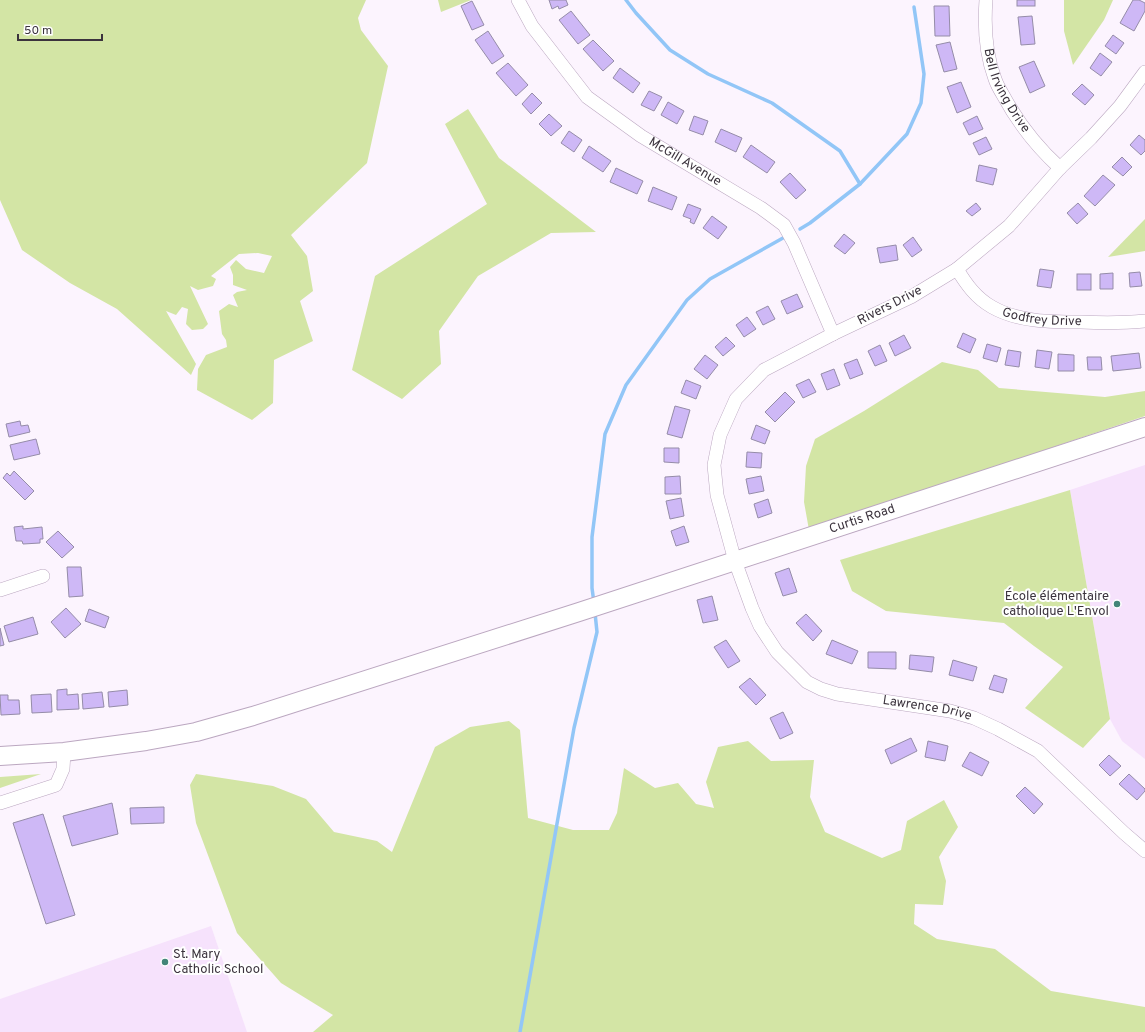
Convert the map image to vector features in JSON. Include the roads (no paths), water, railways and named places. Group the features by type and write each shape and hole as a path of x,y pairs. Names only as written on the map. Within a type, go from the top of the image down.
{"main road":[{"name":"Curtis Road","path":"0,756 64,752 146,741 196,732 332,692 1145,427"}],"street":[{"name":"McGill Avenue","path":"518,0 532,26 587,98 640,136 761,208 784,225 794,243 833,334"},
{"name":"Bell Irving Drive","path":"986,0 986,33 988,54 995,80 1024,129 1049,158 1060,168"},
{"name":"Rivers Drive","path":"735,561 717,494 714,465 720,435 736,399 764,370 833,334 912,297 957,269 1009,226 1060,168 1092,138 1120,106 1145,72"},
{"name":"Godfrey Drive","path":"957,269 970,289 991,307 1012,316 1047,321 1124,323 1145,321"},
{"name":"Lawrence Drive","path":"735,561 760,626 777,652 807,682 821,689 837,694 950,711 974,718 998,729 1038,751 1145,851"},
{"path":"0,590 43,576"},
{"path":"0,803 56,785 63,769 64,752"}],"waterway":[{"path":"626,0 670,50 708,74 772,103 840,151 860,184"},
{"path":"800,229 860,184 907,134 921,103 924,74 914,7"},
{"path":"594,603 592,588 592,537 605,434 626,385 687,300 710,279 783,238"},
{"path":"520,1032 574,728 597,632 595,613"}],"place":[{"name":"École élémentaire catholique L'Envol","path":"1117,604"},
{"name":"St. Mary Catholic School","path":"165,962"}]}
